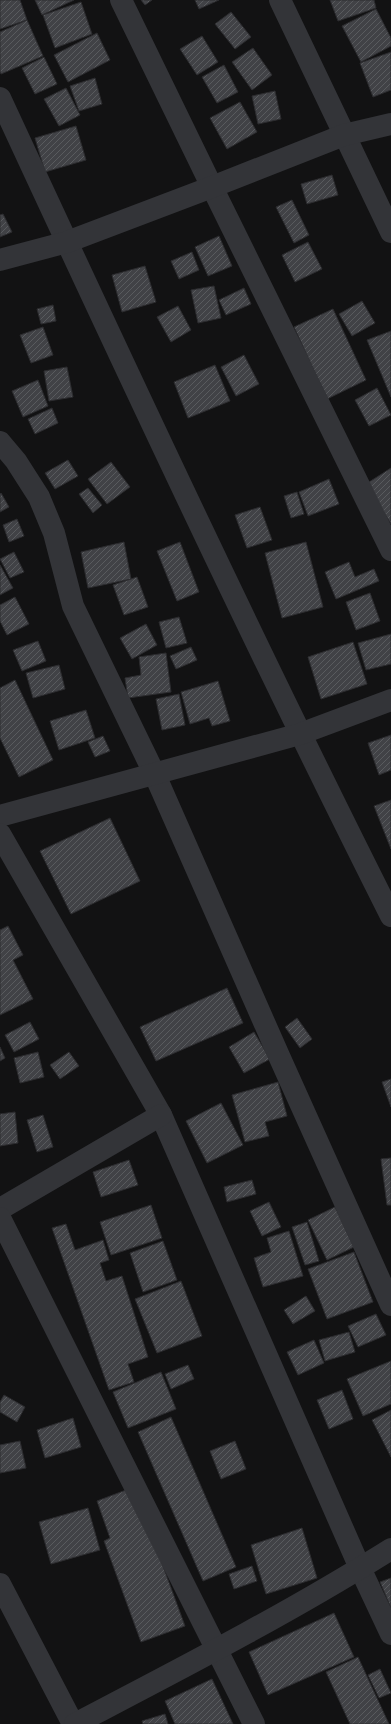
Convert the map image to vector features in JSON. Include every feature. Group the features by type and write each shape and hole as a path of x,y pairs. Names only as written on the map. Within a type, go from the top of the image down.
{"street":[{"path":"121,0 391,550"},
{"path":"280,0 391,232"},
{"path":"0,98 300,734 391,916"},
{"path":"0,260 67,242 344,135 391,124"},
{"path":"0,442 16,461 39,498 54,533 73,606 156,775 276,1049 391,1305"},
{"path":"0,816 156,775 300,734 391,700"},
{"path":"0,834 161,1115 360,1568 391,1634"},
{"path":"0,1209 161,1115"},
{"path":"0,1218 254,1724"},
{"path":"0,1584 74,1724 216,1650 391,1549"}],"building":[{"path":"0,0 20,0 27,20 0,29"},
{"path":"35,0 74,0 42,15"},
{"path":"141,0 152,0 145,5"},
{"path":"195,0 219,0 199,9"},
{"path":"330,0 374,0 376,8 338,21"},
{"path":"81,2 92,34 55,48 43,15"},
{"path":"376,9 391,38 391,46 361,62 342,26"},
{"path":"231,12 251,37 235,49 215,24"},
{"path":"27,20 43,56 1,74 0,32"},
{"path":"97,33 110,60 68,82 54,55"},
{"path":"202,36 218,62 197,75 180,49"},
{"path":"253,48 272,75 252,90 232,62"},
{"path":"391,52 391,90 373,97 360,63"},
{"path":"44,57 57,84 35,94 22,68"},
{"path":"224,65 238,92 217,103 202,77"},
{"path":"95,78 102,104 79,111 70,86"},
{"path":"66,88 80,115 59,126 44,99"},
{"path":"275,91 281,119 258,124 252,96"},
{"path":"240,102 257,132 227,149 210,118"},
{"path":"76,126 86,160 45,172 35,138"},
{"path":"332,175 338,195 307,204 301,184"},
{"path":"292,200 309,235 294,243 276,207"},
{"path":"3,214 12,232 0,237 0,215"},
{"path":"219,236 232,266 208,276 195,247"},
{"path":"308,242 322,269 295,282 282,255"},
{"path":"192,252 199,270 179,279 171,261"},
{"path":"145,266 156,302 122,312 112,275"},
{"path":"214,286 221,318 198,323 191,290"},
{"path":"244,288 251,304 226,315 219,300"},
{"path":"362,301 375,323 352,336 339,314"},
{"path":"53,305 56,321 41,324 37,309"},
{"path":"178,306 191,330 171,342 157,317"},
{"path":"333,309 366,380 327,399 294,327"},
{"path":"43,327 53,355 31,363 20,335"},
{"path":"391,331 391,397 367,340"},
{"path":"244,355 259,384 236,396 221,367"},
{"path":"215,365 230,401 188,418 174,382"},
{"path":"67,367 73,397 49,401 44,371"},
{"path":"38,380 48,406 23,417 12,391"},
{"path":"377,388 391,415 369,426 355,400"},
{"path":"52,408 58,423 35,434 28,419"},
{"path":"68,460 78,476 55,489 45,473"},
{"path":"111,462 130,487 107,504 88,479"},
{"path":"391,468 391,524 366,484"},
{"path":"329,479 339,504 308,516 299,492"},
{"path":"88,488 102,505 93,513 79,494"},
{"path":"297,492 304,514 291,518 284,496"},
{"path":"1,493 9,507 0,512 0,494"},
{"path":"260,507 272,540 247,548 235,515"},
{"path":"17,519 24,536 9,542 3,525"},
{"path":"124,542 131,579 88,588 81,552"},
{"path":"180,542 199,592 177,601 157,551"},
{"path":"306,542 323,607 282,618 265,553"},
{"path":"14,552 24,572 10,578 0,559"},
{"path":"349,562 355,577 374,569 379,581 336,599 325,572"},
{"path":"0,565 13,588 0,595"},
{"path":"137,577 148,607 124,615 113,585"},
{"path":"370,593 380,621 356,630 346,602"},
{"path":"15,597 29,624 7,635 0,621 0,605"},
{"path":"179,617 187,643 166,648 159,622"},
{"path":"146,624 157,645 132,659 120,638"},
{"path":"391,634 391,664 366,670 358,643"},
{"path":"38,641 46,661 22,671 13,650"},
{"path":"353,642 367,684 321,699 308,657"},
{"path":"191,647 197,660 176,669 170,656"},
{"path":"166,653 171,692 128,698 125,678 141,675 139,657"},
{"path":"59,665 65,689 33,698 26,673"},
{"path":"15,680 53,760 19,777 0,738 0,688"},
{"path":"218,681 230,721 212,726 209,718 190,724 181,692"},
{"path":"179,694 185,725 162,730 156,699"},
{"path":"86,710 95,738 59,750 50,721"},
{"path":"391,735 391,770 379,775 368,743"},
{"path":"103,736 110,751 95,757 88,742"},
{"path":"391,800 391,849 374,806"},
{"path":"110,818 140,881 71,914 40,851"},
{"path":"8,926 23,955 13,960 33,999 0,1015 0,930"},
{"path":"227,988 243,1023 156,1061 140,1027"},
{"path":"297,1018 312,1039 300,1048 285,1027"},
{"path":"30,1022 39,1039 14,1052 5,1035"},
{"path":"254,1032 270,1059 244,1073 229,1047"},
{"path":"0,1047 5,1058 0,1061"},
{"path":"38,1052 44,1077 20,1083 14,1058"},
{"path":"69,1052 79,1066 60,1079 50,1065"},
{"path":"391,1079 391,1107 382,1082"},
{"path":"278,1082 287,1116 265,1122 269,1136 245,1142 232,1095"},
{"path":"221,1103 243,1145 207,1163 186,1121"},
{"path":"15,1112 18,1143 0,1146 0,1114"},
{"path":"43,1115 53,1147 37,1152 27,1120"},
{"path":"391,1158 391,1205 387,1205 381,1159"},
{"path":"129,1160 138,1185 101,1197 93,1172"},
{"path":"252,1180 256,1194 227,1202 224,1187"},
{"path":"269,1202 281,1227 262,1236 250,1211"},
{"path":"151,1205 162,1238 111,1255 100,1222"},
{"path":"335,1207 354,1247 327,1260 308,1220"},
{"path":"307,1222 319,1261 305,1265 292,1227"},
{"path":"66,1224 75,1250 103,1240 109,1260 100,1263 106,1281 122,1276 148,1357 128,1364 134,1382 109,1390 52,1228"},
{"path":"289,1231 303,1276 263,1287 254,1258 271,1252 267,1238"},
{"path":"163,1241 177,1280 143,1292 130,1253"},
{"path":"354,1252 373,1302 327,1319 308,1269"},
{"path":"181,1281 202,1336 157,1353 135,1299"},
{"path":"306,1296 315,1311 293,1324 284,1310"},
{"path":"376,1314 386,1335 358,1347 348,1326"},
{"path":"349,1332 355,1352 325,1361 319,1340"},
{"path":"314,1340 324,1363 298,1375 287,1352"},
{"path":"391,1361 391,1404 363,1416 347,1379"},
{"path":"188,1365 194,1379 171,1389 165,1374"},
{"path":"161,1372 176,1409 128,1428 113,1392"},
{"path":"342,1390 353,1419 329,1429 317,1400"},
{"path":"4,1395 25,1407 17,1422 0,1412 0,1402"},
{"path":"391,1410 391,1457 372,1420"},
{"path":"171,1417 236,1567 203,1581 138,1432"},
{"path":"73,1418 81,1447 45,1458 37,1430"},
{"path":"20,1441 26,1468 0,1473 0,1445"},
{"path":"235,1441 246,1469 221,1479 210,1451"},
{"path":"134,1487 185,1626 141,1642 104,1541 110,1538 97,1501"},
{"path":"88,1508 100,1550 51,1564 39,1522"},
{"path":"302,1528 317,1578 266,1594 251,1545"},
{"path":"252,1566 257,1581 234,1589 229,1574"},
{"path":"391,1578 391,1608 380,1582"},
{"path":"334,1613 354,1657 268,1695 249,1652"},
{"path":"358,1657 389,1724 350,1724 326,1672"},
{"path":"380,1669 391,1693 379,1698 368,1675"},
{"path":"212,1679 233,1724 175,1724 165,1701"},
{"path":"165,1714 168,1724 143,1724 142,1721"}]}
